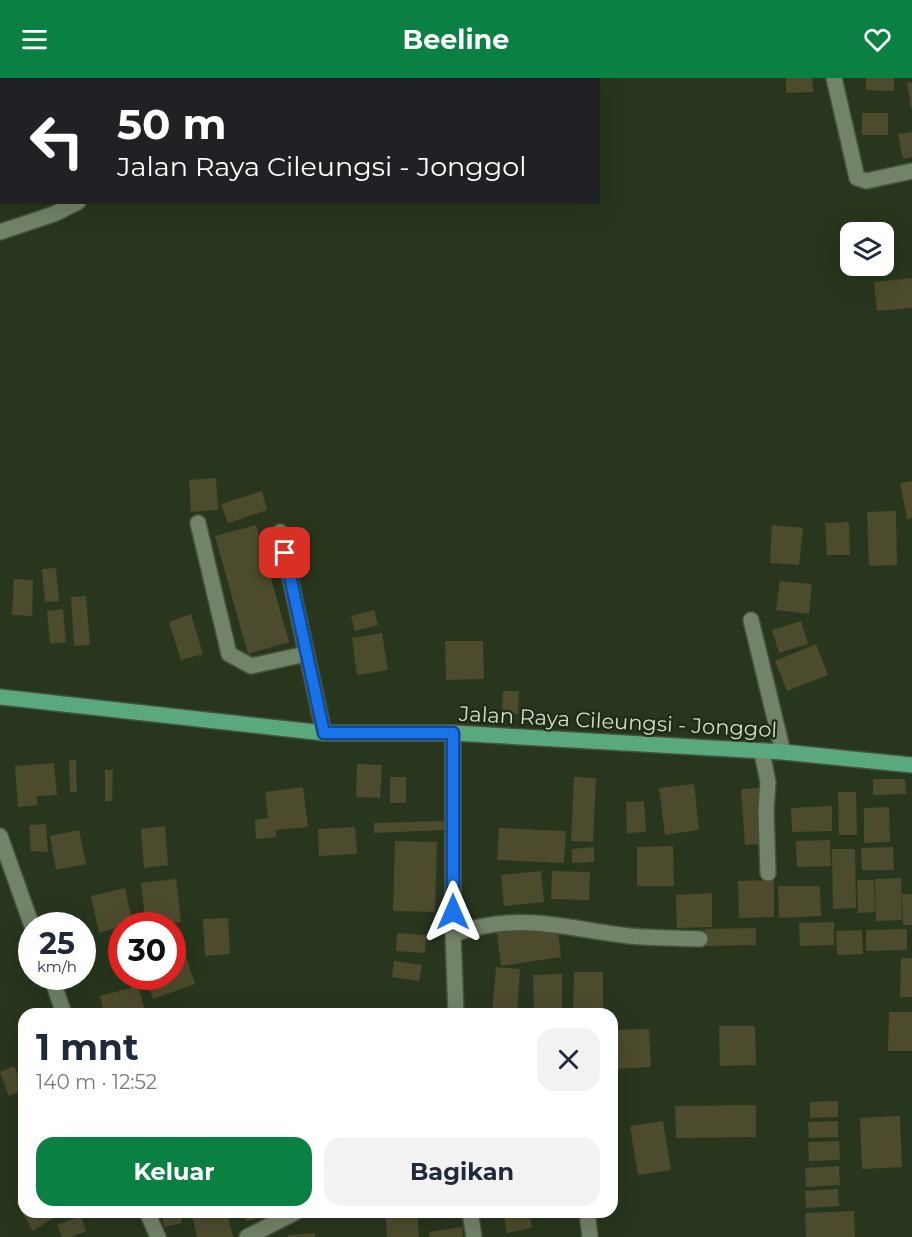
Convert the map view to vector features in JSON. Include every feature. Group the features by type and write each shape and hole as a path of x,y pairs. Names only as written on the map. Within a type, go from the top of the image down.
{"main road":[{"name":"Jalan Raya Cileungsi - Jonggol","path":"0,697 324,733 453,733 650,743 762,753 783,752 912,765"}],"street":[{"path":"834,78 856,178 866,181 912,171"},
{"path":"0,232 51,208 69,204"},
{"path":"198,523 229,654 251,666 306,654"},
{"path":"280,532 324,733"},
{"path":"751,620 783,752"},
{"path":"453,733 455,1008"},
{"path":"762,753 768,782 768,873"},
{"path":"0,836 27,912"},
{"path":"453,934 479,926 509,922 546,922 629,936 700,939"},
{"path":"56,990 62,1008"},
{"path":"150,1218 158,1237"},
{"path":"247,1237 284,1218"},
{"path":"471,1218 474,1237"},
{"path":"588,1218 590,1237"}],"building":[{"path":"786,78 812,78 813,92 786,93"},
{"path":"866,78 894,78 894,91 866,90"},
{"path":"912,82 912,108 911,108 907,83"},
{"path":"862,113 888,113 888,135 862,135"},
{"path":"912,132 912,157 903,159 898,134"},
{"path":"912,278 912,308 877,311 874,282"},
{"path":"216,478 218,510 191,512 189,480"},
{"path":"912,481 912,518 907,519 900,483"},
{"path":"262,491 267,510 228,523 221,504"},
{"path":"896,511 897,565 869,566 867,512"},
{"path":"849,522 850,555 827,555 825,523"},
{"path":"256,525 289,642 248,654 215,536"},
{"path":"772,525 803,528 799,565 770,563"},
{"path":"56,568 59,601 45,602 42,569"},
{"path":"14,579 33,580 32,616 12,615"},
{"path":"780,581 812,584 809,614 776,610"},
{"path":"86,596 90,645 74,646 71,597"},
{"path":"63,609 66,642 50,644 47,611"},
{"path":"374,610 378,625 355,631 351,616"},
{"path":"191,614 203,654 181,660 169,622"},
{"path":"801,621 808,644 779,653 772,630"},
{"path":"382,633 388,670 357,675 352,638"},
{"path":"445,641 483,641 484,679 446,680"},
{"path":"816,644 828,675 787,691 775,661"},
{"path":"503,691 519,691 518,714 502,713"},
{"path":"69,760 76,760 77,792 70,792"},
{"path":"54,763 57,795 37,796 37,805 18,807 15,766"},
{"path":"357,764 382,765 380,798 356,797"},
{"path":"105,770 113,770 112,801 105,801"},
{"path":"390,777 406,777 406,803 390,803"},
{"path":"574,777 596,778 593,842 571,841"},
{"path":"873,779 905,779 906,794 873,795"},
{"path":"694,784 699,830 665,835 659,788"},
{"path":"303,787 308,827 276,830 276,837 256,839 255,820 268,818 265,792"},
{"path":"760,788 764,844 745,845 741,789"},
{"path":"838,792 856,792 857,835 839,835"},
{"path":"644,801 646,832 627,833 626,802"},
{"path":"832,806 832,831 792,832 791,808"},
{"path":"889,807 890,842 864,843 864,808"},
{"path":"445,821 445,830 374,833 374,823"},
{"path":"46,824 48,852 31,851 29,825"},
{"path":"165,826 168,865 144,868 141,829"},
{"path":"355,827 357,854 319,856 318,829"},
{"path":"499,828 566,831 564,863 497,860"},
{"path":"79,830 86,864 56,870 50,836"},
{"path":"830,840 831,866 797,867 796,841"},
{"path":"395,841 437,842 435,912 393,911"},
{"path":"673,846 674,886 637,886 637,847"},
{"path":"594,847 594,862 572,863 572,849"},
{"path":"893,847 894,870 862,870 861,848"},
{"path":"832,849 855,849 856,908 833,909"},
{"path":"541,871 544,902 504,906 501,875"},
{"path":"552,871 590,872 589,900 551,899"},
{"path":"901,878 902,920 876,921 875,879"},
{"path":"176,879 180,912 144,912 141,883"},
{"path":"774,880 774,917 739,918 738,881"},
{"path":"857,880 874,880 875,912 858,913"},
{"path":"778,886 820,886 821,916 779,918"},
{"path":"125,888 130,912 108,912 108,930 99,933 91,896"},
{"path":"712,893 712,927 677,928 676,895"},
{"path":"902,894 912,894 912,925 903,925"},
{"path":"228,918 230,954 205,956 203,919"},
{"path":"834,922 834,945 800,946 799,923"},
{"path":"557,924 561,957 501,966 497,933"},
{"path":"756,928 756,945 705,946 705,929"},
{"path":"907,929 907,950 866,951 866,930"},
{"path":"862,930 863,954 837,955 836,931"},
{"path":"397,933 426,935 425,953 396,951"},
{"path":"186,957 195,984 186,987"},
{"path":"901,958 912,958 912,997 900,997"},
{"path":"394,961 422,965 419,981 392,977"},
{"path":"496,967 520,969 517,1008 493,1008"},
{"path":"574,972 603,972 603,1008 573,1008"},
{"path":"562,974 562,1008 534,1008 533,975"},
{"path":"123,990 139,990 144,1008 103,1008 100,996"},
{"path":"150,990 178,990 153,999"},
{"path":"889,1012 912,1012 912,1051 888,1051"},
{"path":"719,1026 755,1026 756,1065 720,1066"},
{"path":"649,1029 651,1067 618,1069 618,1030"},
{"path":"14,1066 18,1075 18,1092 9,1096 0,1072"},
{"path":"838,1101 838,1117 810,1118 810,1102"},
{"path":"756,1105 756,1137 676,1138 675,1106"},
{"path":"900,1116 902,1167 862,1169 860,1118"},
{"path":"663,1121 671,1170 638,1175 630,1126"},
{"path":"838,1121 838,1137 809,1138 808,1122"},
{"path":"839,1141 840,1160 809,1161 808,1142"},
{"path":"839,1166 840,1185 806,1187 805,1168"},
{"path":"838,1189 839,1206 806,1208 805,1191"},
{"path":"854,1211 855,1237 806,1237 805,1213"},
{"path":"25,1218 54,1218 33,1231"},
{"path":"82,1218 86,1231 72,1237 62,1237 57,1225"},
{"path":"162,1218 181,1218 182,1223 164,1227"},
{"path":"192,1218 228,1218 233,1237 197,1237"},
{"path":"245,1218 263,1218 246,1221"},
{"path":"385,1218 417,1218 419,1237 387,1237"},
{"path":"504,1218 530,1218 532,1228 507,1233"},
{"path":"462,1227 463,1237 430,1237 429,1232"},
{"path":"315,1233 315,1237 288,1237 288,1235"}],"route":[{"path":"285,553 324,733 453,733 453,912"}]}
